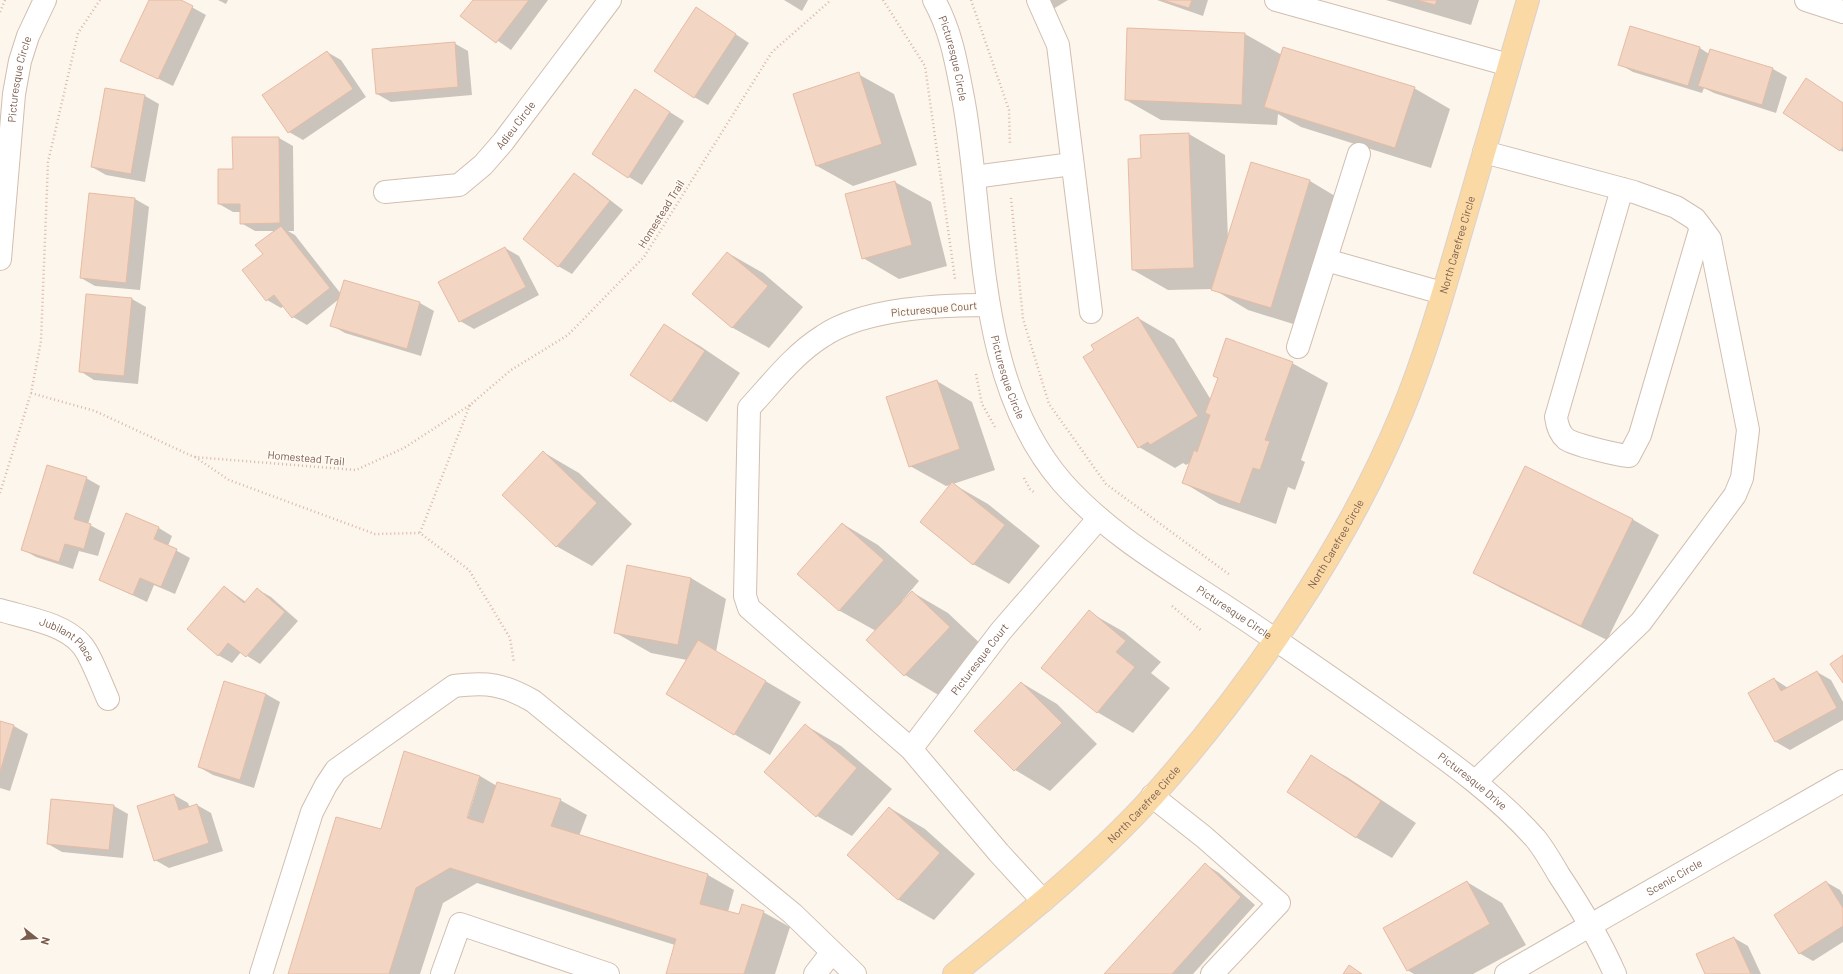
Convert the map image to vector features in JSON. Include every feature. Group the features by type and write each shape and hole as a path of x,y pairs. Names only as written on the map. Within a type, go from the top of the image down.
{"main road":[{"name":"North Carefree Circle","path":"954,974 1043,901 1102,847 1152,796 1212,726 1276,640 1337,541 1383,455 1416,376 1484,152 1528,0"}],"street":[{"name":"Picturesque Circle","path":"0,259 3,168 14,94 20,61 28,36 45,0"},
{"name":"Adieu Circle","path":"385,192 459,185 483,165 503,142 610,0"},
{"name":"Picturesque Circle","path":"934,0 941,12 955,54 969,131 988,305 1014,403 1035,442 1062,481 1099,518 1131,544 1276,640"},
{"path":"1038,0 1058,45 1091,312"},
{"path":"1276,0 1509,65"},
{"path":"1806,0 1843,12"},
{"path":"1476,781 1641,622 1735,495 1742,478 1748,430 1710,239 1695,219 1676,207 1622,189 1484,152"},
{"path":"1298,347 1360,154"},
{"path":"974,177 1072,164"},
{"path":"1622,189 1556,417 1558,429 1567,439 1615,455 1629,456 1635,447 1640,435 1701,227"},
{"path":"1326,260 1442,293"},
{"name":"Picturesque Court","path":"988,305 961,305 899,310 861,319 823,335 795,357 749,408 744,577 745,596 749,608 911,749 1001,631 1099,518"},
{"name":"Jubilant Place","path":"0,610 48,624 68,632 82,644 108,699"},
{"name":"Picturesque Drive","path":"1276,640 1476,781 1490,793 1537,841 1591,924 1615,974"},
{"path":"261,974 312,812 326,785 336,770 454,686 475,684 497,685 519,693 533,701 793,914 855,974"},
{"path":"911,749 999,853 1043,901"},
{"name":"Scenic Circle","path":"1506,974 1843,781"},
{"path":"1152,796 1204,837 1279,903 1212,974"},
{"path":"442,974 460,924 608,974"},
{"path":"815,974 832,952"}],"path":[{"path":"0,12 5,0"},
{"path":"0,493 31,393 41,341 48,162 78,33 100,0"},
{"name":"Homestead Trail","path":"194,457 356,470 404,448 470,405 511,370 568,334 644,257 772,52 831,0"},
{"path":"970,0 1009,110 1011,212 1023,319 1049,404 1106,484 1231,576"},
{"name":"Homestead Trail","path":"31,393 95,411 194,457 229,480 375,534 420,533 470,405"},
{"path":"420,533 469,570 510,638 519,693"}],"building":[{"path":"149,0 181,0 193,6 158,79 120,61"},
{"path":"473,0 529,0 496,43 460,16"},
{"path":"1162,0 1192,0 1189,8"},
{"path":"1417,0 1437,0 1435,5"},
{"path":"696,7 736,34 694,98 654,71"},
{"path":"1630,26 1700,47 1688,86 1618,65"},
{"path":"1127,28 1245,33 1242,105 1125,100"},
{"path":"455,42 458,87 376,94 372,49"},
{"path":"1283,47 1415,87 1395,148 1264,107"},
{"path":"1710,49 1773,68 1762,105 1698,86"},
{"path":"327,51 353,89 288,133 262,95"},
{"path":"859,72 882,144 816,166 793,94"},
{"path":"1806,78 1843,103 1843,147 1840,151 1783,113"},
{"path":"105,88 145,95 131,174 91,167"},
{"path":"635,89 670,112 628,178 592,154"},
{"path":"1189,133 1194,268 1132,270 1128,159 1141,158 1140,135"},
{"path":"232,137 279,137 280,223 240,224 240,204 218,204 218,169 233,169"},
{"path":"1251,162 1310,180 1271,308 1211,290"},
{"path":"574,173 610,201 558,267 523,239"},
{"path":"895,181 912,245 862,259 845,194"},
{"path":"89,193 135,198 126,283 80,278"},
{"path":"281,226 330,288 292,318 274,295 266,301 242,270 263,254 255,245"},
{"path":"505,247 526,287 459,322 438,282"},
{"path":"727,252 768,286 732,328 692,294"},
{"path":"344,280 420,302 407,349 330,326"},
{"path":"86,294 132,298 124,376 79,372"},
{"path":"1138,317 1198,416 1150,445 1148,442 1138,448 1083,357 1094,350 1091,345"},
{"path":"664,324 705,351 671,402 630,375"},
{"path":"1226,338 1293,362 1265,440 1270,441 1260,470 1253,468 1240,504 1182,483 1194,450 1197,452 1210,415 1205,413 1218,378 1213,376"},
{"path":"937,380 960,449 909,467 886,397"},
{"path":"543,451 597,503 556,547 502,495"},
{"path":"47,465 87,477 74,519 91,524 84,549 65,544 59,562 21,550"},
{"path":"1525,466 1633,519 1581,626 1473,573"},
{"path":"952,482 1005,525 973,565 920,522"},
{"path":"126,513 159,527 154,539 177,549 161,587 140,578 133,595 99,580"},
{"path":"842,523 884,560 839,611 797,574"},
{"path":"627,565 691,578 678,645 614,633"},
{"path":"224,586 244,603 257,588 285,612 246,657 228,643 218,656 187,629"},
{"path":"912,591 950,627 904,676 866,640"},
{"path":"1089,610 1126,641 1116,652 1135,667 1097,713 1041,668"},
{"path":"698,640 766,681 734,735 666,694"},
{"path":"1843,655 1843,683 1830,664"},
{"path":"1817,671 1837,708 1775,742 1748,693 1774,678 1781,691"},
{"path":"224,681 266,694 240,780 198,767"},
{"path":"1021,682 1062,723 1014,771 974,731"},
{"path":"0,721 14,725 0,772"},
{"path":"805,724 857,768 816,817 764,772"},
{"path":"404,751 480,776 467,818 483,823 497,782 561,799 551,826 708,874 700,904 739,914 742,904 764,911 744,974 666,974 676,939 450,868 416,888 389,974 288,974 336,817 381,829"},
{"path":"1311,755 1381,801 1356,838 1287,792"},
{"path":"174,794 179,810 197,804 209,843 154,861 137,806"},
{"path":"51,799 114,805 109,850 47,844"},
{"path":"889,807 940,853 898,900 847,855"},
{"path":"1205,863 1241,897 1172,974 1104,974"},
{"path":"1467,881 1490,924 1407,971 1383,928"},
{"path":"1826,881 1843,908 1843,926 1799,954 1774,915"},
{"path":"1734,937 1751,974 1705,974 1696,954"},
{"path":"1349,965 1362,974 1343,974"}]}
